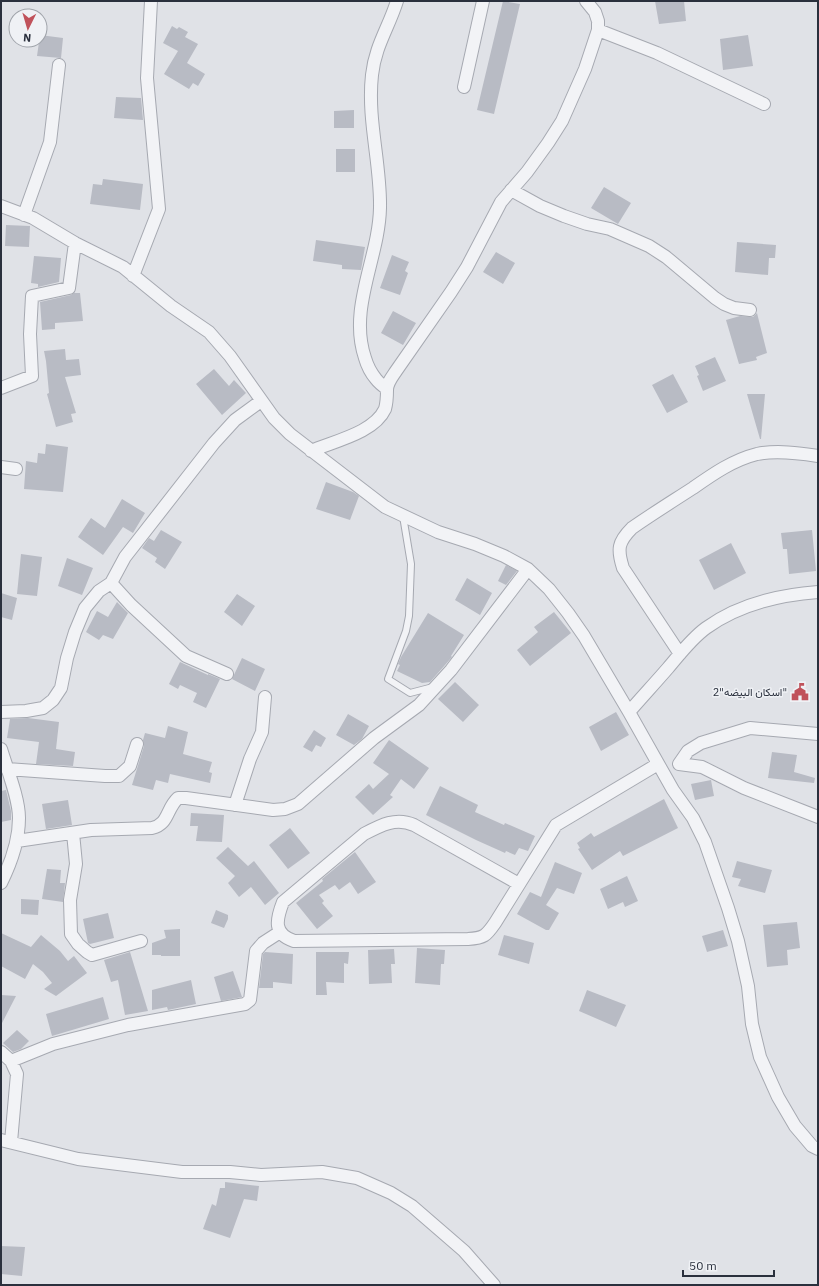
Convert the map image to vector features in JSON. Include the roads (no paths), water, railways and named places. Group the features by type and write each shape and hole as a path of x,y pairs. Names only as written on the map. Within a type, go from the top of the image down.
{"street":[{"path":"133,276 158,209 147,78 151,1"},
{"path":"387,389 375,378 367,365 359,329 362,300 380,210 380,184 371,98 372,75 376,52 397,1"},
{"path":"464,87 483,1"},
{"path":"311,451 360,432 372,425 381,416 388,397 387,389 396,371 467,267 501,202 548,143 562,121 585,69 598,30 598,21 595,12 586,1"},
{"path":"598,30 657,53 764,104"},
{"path":"24,215 50,142 59,65"},
{"path":"511,190 540,206 564,216 586,224 610,229 649,246 666,257 724,304 734,308 750,310"},
{"path":"1,206 33,218 75,244 123,267 170,306 209,332 230,356 274,418 290,434 385,507 438,532 497,553 528,569 549,589 584,636 673,790 693,818 705,842 738,941 748,986 752,1024 760,1057 778,1097 795,1126 812,1146 818,1150"},
{"path":"1,388 32,376 30,334 32,296 68,288 75,244"},
{"path":"1,712 26,711 43,708 53,700 61,688 73,639 85,608 99,591 111,583 125,557 214,443 235,420 261,401"},
{"path":"680,654 623,568 619,556 619,546 624,536 638,524 720,470 739,460 758,454 797,453 818,456"},
{"path":"1,467 16,469"},
{"path":"17,841 91,830 152,828 159,826 165,821 173,803 178,798 273,810 285,809 298,804 374,738 419,705 451,670 528,569"},
{"path":"111,583 131,605 186,656 227,674"},
{"path":"629,712 691,641 706,628 751,604 776,597 818,592"},
{"path":"235,804 250,759 262,732 265,697"},
{"path":"818,734 750,728 701,743 688,752 679,764 702,767 744,788 818,817"},
{"path":"7,769 119,776 130,766 137,744"},
{"path":"1,749 13,787 19,816 17,841 1,883"},
{"path":"519,884 408,822 393,821 374,828 364,834 283,902 279,912 278,922 280,932 286,938 294,941 477,939 486,936 495,924 556,825 658,764"},
{"path":"73,833 76,864 70,900 71,934 78,944 92,955 141,941"},
{"path":"11,1061 53,1044 128,1025 245,1004 250,1000 256,951 263,942 280,932"},
{"path":"1,1052 11,1061 17,1074 6,1141 78,1159 182,1172 230,1172 261,1174 322,1172 358,1178 391,1193 412,1206 464,1251 494,1285"}],"lane":[{"path":"403,516 411,564 409,616 406,631 388,679 410,693 436,687"}],"place":[{"name":"اسكان البيضه\"2\"","path":"800,692"}]}
